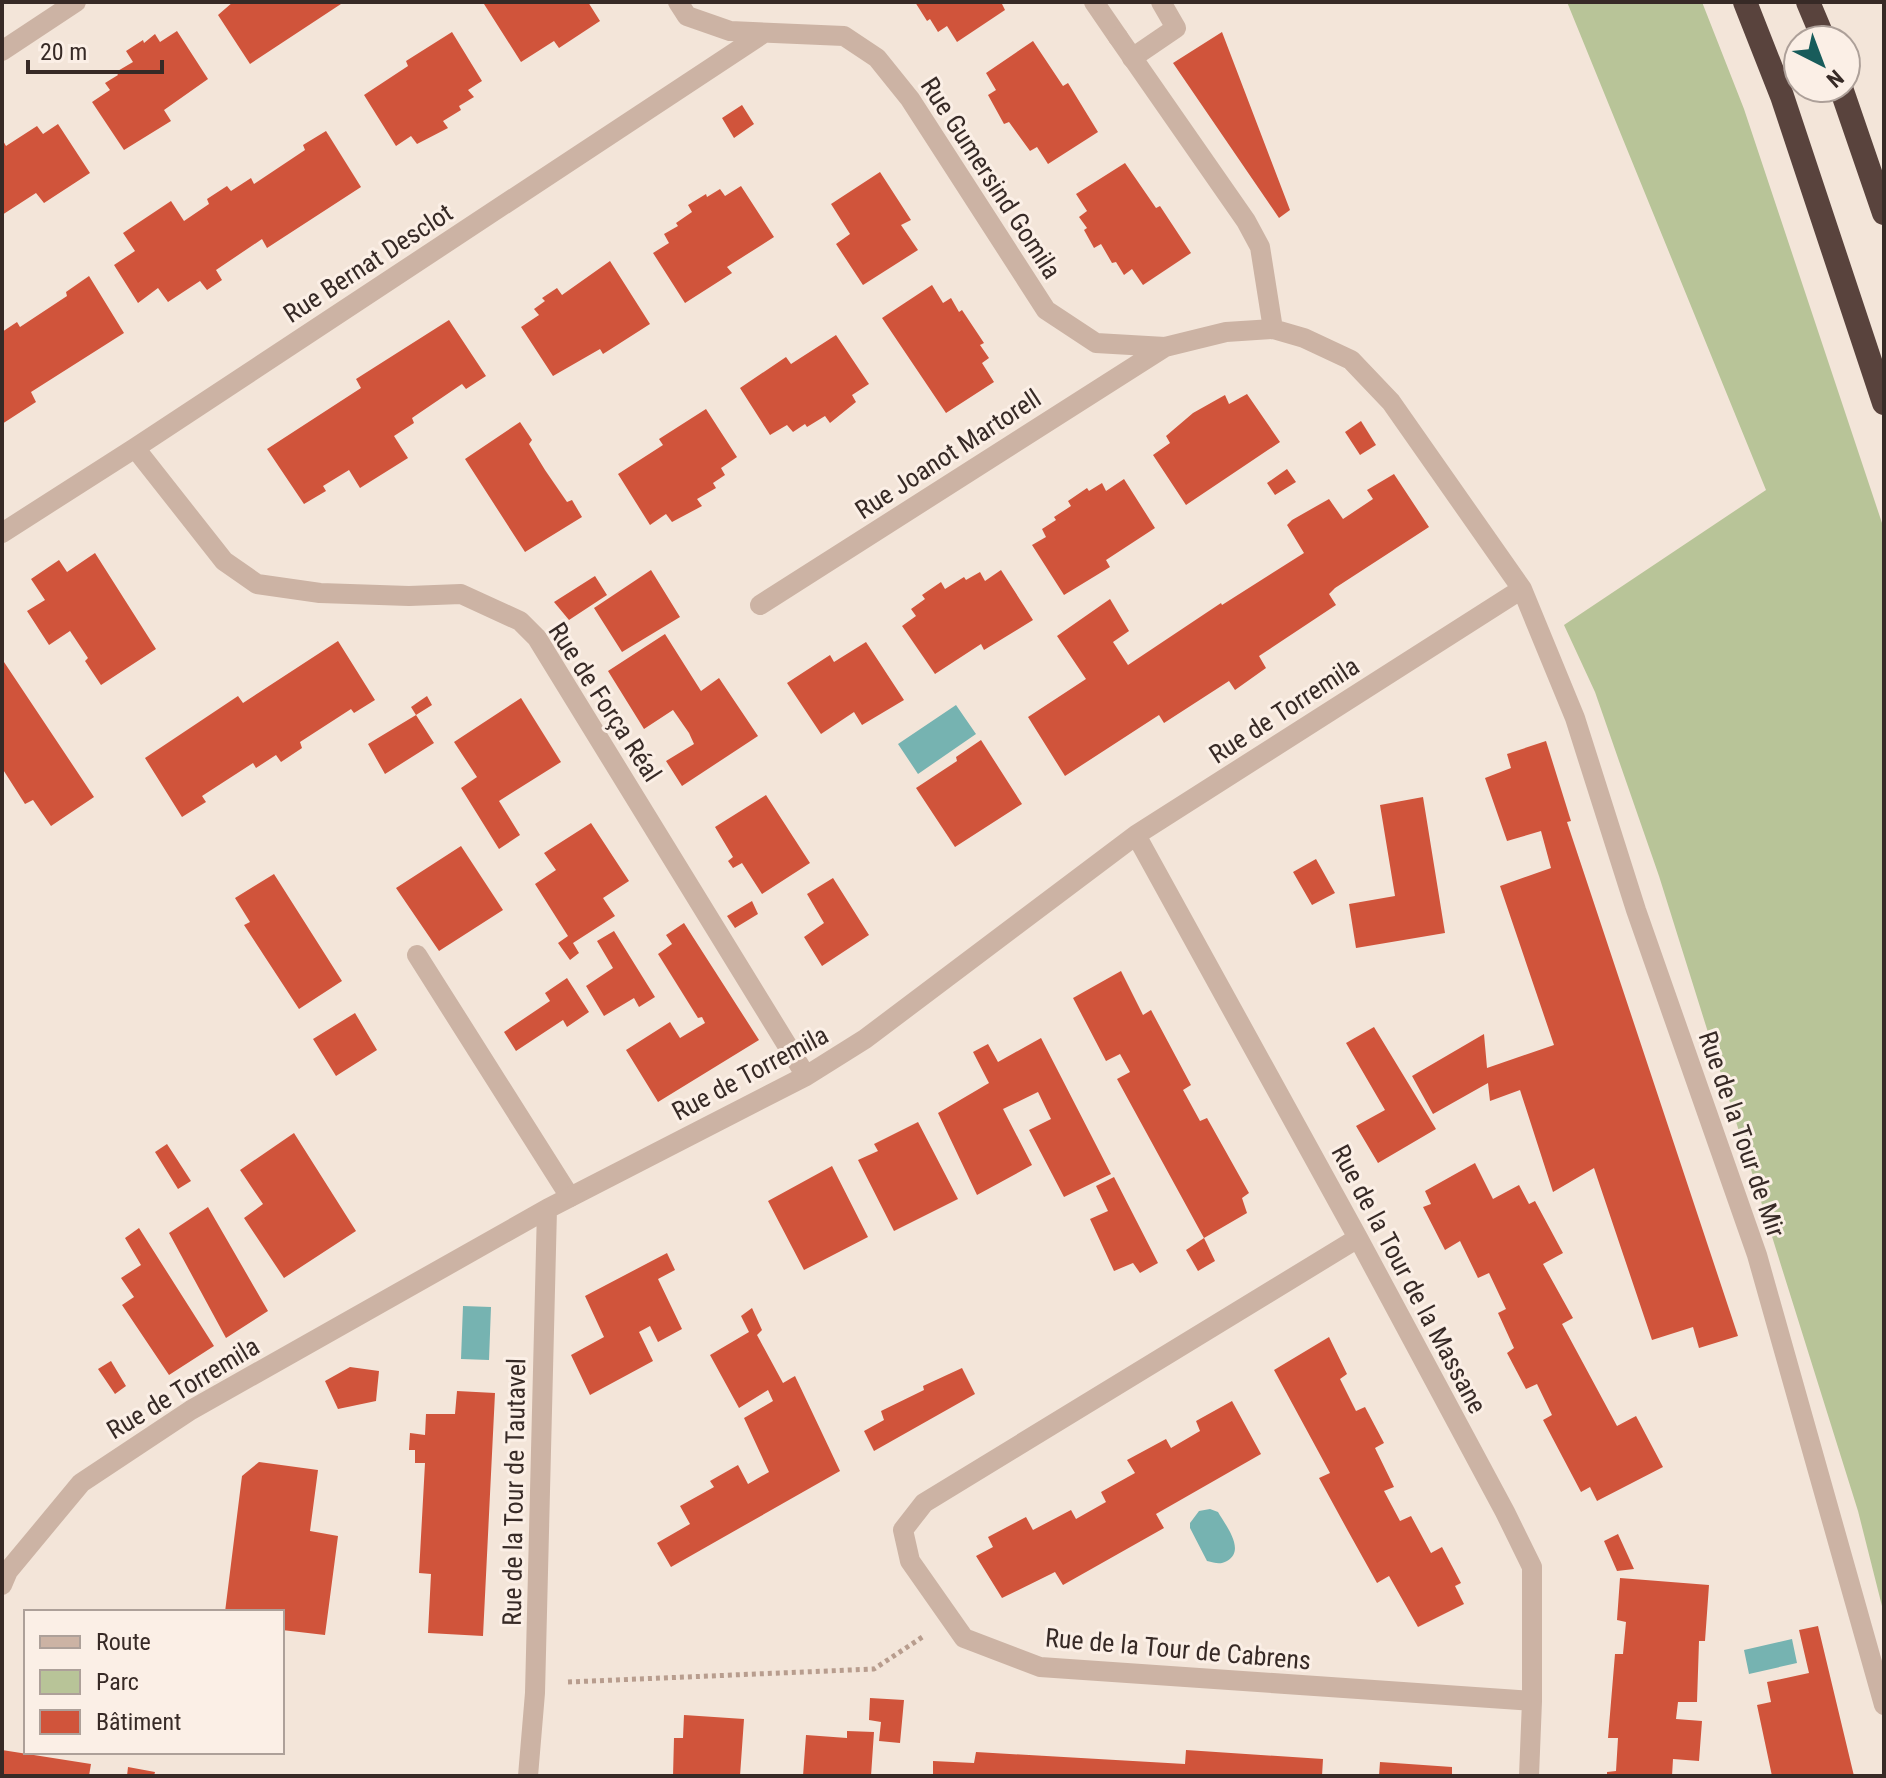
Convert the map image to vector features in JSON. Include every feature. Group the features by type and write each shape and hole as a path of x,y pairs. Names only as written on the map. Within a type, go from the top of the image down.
{"highway":[{"path":"1745,2 1782,96 1884,403"},
{"path":"1808,2 1817,24"},
{"path":"1847,104 1884,213"}],"street":[{"path":"2,51 76,2"},
{"name":"Rue Gumersind Gomila","path":"678,2 687,16 730,31 761,35 807,33 844,36 877,58 910,99 1046,310 1096,343 1165,347 1226,332 1273,329 1304,338 1351,360 1391,402 1522,589"},
{"path":"1094,2 1246,221 1260,247 1273,329"},
{"path":"1132,58 1176,28 1161,2"},
{"name":"Rue Bernat Desclot","path":"2,533 761,35"},
{"name":"Rue Joanot Martorell","path":"760,605 1165,347"},
{"name":"Rue de Força Réal","path":"135,448 224,561 257,584 320,593 461,594 520,621 537,638 806,1076"},
{"name":"Rue de Torremila","path":"2,1585 8,1571 81,1483 191,1410 547,1209 806,1076 865,1039 1136,835 1522,589"},
{"name":"Rue de la Tour de Mir","path":"1522,589 1575,718 1636,910 1757,1255 1884,1705"},
{"name":"Rue de la Tour de la Massane","path":"1136,835 1358,1238 1532,1567 1529,1776"},
{"path":"417,955 570,1197"},
{"name":"Rue de la Tour de Tautavel","path":"528,1776 535,1684 547,1209"},
{"name":"Rue de la Tour de Cabrens","path":"1358,1238 924,1503 903,1530 910,1561 964,1638 1040,1667 1532,1701"}],"path":[{"path":"535,1684 874,1669 951,1618"}],"green space":[{"path":"1567,2 1702,2 1744,109 1884,529 1884,1614 1858,1511 1659,876 1595,692 1564,625 1766,490"}],"water":[{"path":"956,705 976,734 918,774 898,744"},
{"path":"463,1306 491,1307 489,1360 461,1359"},
{"path":"1210,1509 1218,1512 1235,1544 1232,1556 1222,1563 1207,1561 1190,1528 1199,1511"},
{"path":"1792,1639 1797,1663 1749,1674 1744,1650"}],"building":[{"path":"233,2 344,2 250,64 218,15"},
{"path":"588,2 600,21 559,48 554,41 521,62 484,4"},
{"path":"915,2 1001,2 1005,10 957,42 947,26 938,32"},
{"path":"177,31 208,79 164,110 171,121 124,150 92,102 110,90 105,83 118,75 116,72 133,62 126,51 155,34 160,42"},
{"path":"452,32 482,81 468,90 474,97 443,121 448,128 417,144 411,136 396,146 364,95 408,66 406,61"},
{"path":"1222,32 1290,210 1279,218 1173,63"},
{"path":"1033,41 1063,86 1068,83 1098,132 1048,164 1037,147 1030,151 1009,122 1004,124 988,95 996,90 986,73"},
{"path":"742,105 754,124 734,138 722,118"},
{"path":"58,124 90,173 44,203 36,193 2,215 2,139 6,146 37,126 43,134"},
{"path":"326,131 361,187 267,248 262,239 216,270 222,280 207,290 200,281 168,302 158,288 138,303 114,265 135,251 123,233 171,201 184,221 209,204 207,199 227,186 231,191 251,178 254,184 305,150 303,145"},
{"path":"1125,163 1156,208 1160,206 1191,253 1143,285 1132,269 1124,275 1116,262 1112,263 1101,244 1094,248 1084,230 1087,228 1079,217 1087,211 1076,194"},
{"path":"880,172 911,220 901,225 918,250 863,285 836,244 850,234 831,204"},
{"path":"741,186 774,237 727,267 732,273 685,303 653,253 669,243 664,234 692,212 688,205 706,194 707,197 720,189 725,196"},
{"path":"610,261 650,324 603,354 600,349 553,376 521,327 539,315 534,309 545,301 542,298 557,288 562,295"},
{"path":"89,276 124,333 31,392 36,402 2,424 2,332 17,322 20,327 67,296 66,292"},
{"path":"932,285 943,303 951,298 959,312 962,310 984,343 980,345 989,358 982,363 994,382 946,413 882,318"},
{"path":"449,320 486,376 466,389 462,384 412,418 414,423 394,436 408,458 360,488 349,470 323,486 326,491 304,504 267,449 361,388 356,379"},
{"path":"836,335 869,384 852,395 856,402 830,423 825,416 793,432 787,425 770,435 740,388 786,357 791,364"},
{"path":"1247,394 1280,442 1186,505 1153,455 1170,443 1166,436 1193,413 1225,395 1229,404"},
{"path":"706,409 737,457 721,468 725,475 713,483 716,488 697,499 702,506 672,522 666,514 650,525 618,474 663,445 659,439"},
{"path":"1361,421 1376,445 1360,455 1345,432"},
{"path":"520,422 545,470 567,502 572,500 582,517 525,552 465,459"},
{"path":"1287,469 1296,482 1275,495 1267,483"},
{"path":"1394,474 1429,527 1335,588 1329,594 1336,605 1259,656 1266,668 1235,690 1229,681 1164,723 1159,715 1065,776 1028,717 1086,679 1057,636 1110,599 1129,631 1113,642 1128,665 1304,553 1287,525 1292,520 1329,499 1343,519 1373,499 1367,490"},
{"path":"1124,479 1155,528 1106,560 1110,567 1064,595 1032,545 1046,537 1042,529 1071,506 1068,501 1087,488 1089,491 1102,483 1106,491"},
{"path":"95,553 156,649 101,685 70,631 49,645 27,611 45,600 31,579 59,560 67,572"},
{"path":"651,570 680,617 622,652 594,608"},
{"path":"1001,570 1033,620 984,650 981,644 935,674 902,626 916,616 911,609 925,599 922,595 941,582 945,589 964,577 966,580 980,572 985,581"},
{"path":"595,576 607,595 569,620 554,602"},
{"path":"665,634 701,691 719,678 758,736 682,786 666,761 694,744 689,733 673,710 644,729 608,671"},
{"path":"338,641 375,700 354,713 351,709 300,742 302,748 281,762 276,755 256,768 253,763 202,796 206,802 182,817 145,758 238,696 243,703"},
{"path":"866,642 904,700 862,725 854,712 821,734 787,683 830,655 834,662"},
{"path":"2,659 94,797 51,826 33,800 25,804 2,768"},
{"path":"427,696 432,705 416,715 411,707"},
{"path":"521,698 561,762 499,801 520,835 499,849 461,788 477,777 454,742"},
{"path":"416,715 434,743 385,774 368,744"},
{"path":"981,740 1022,804 955,847 916,788 957,761 956,757"},
{"path":"1546,741 1571,821 1567,822 1738,1336 1699,1348 1693,1327 1652,1340 1594,1168 1553,1192 1520,1090 1490,1101 1488,1083 1433,1114 1412,1076 1484,1034 1487,1068 1554,1045 1500,886 1551,868 1541,831 1507,841 1485,778 1511,768 1507,754"},
{"path":"766,795 810,863 762,894 742,863 733,868 728,861 733,857 715,827"},
{"path":"1423,797 1445,933 1356,948 1349,904 1395,896 1380,805"},
{"path":"591,823 629,881 603,898 615,916 573,943 579,953 570,960 558,943 568,936 535,884 556,870 544,853"},
{"path":"461,846 503,910 439,951 396,888"},
{"path":"1316,859 1335,893 1312,905 1293,872"},
{"path":"274,874 342,981 299,1009 244,925 250,922 235,898"},
{"path":"833,878 869,935 822,966 804,937 824,923 807,894"},
{"path":"752,901 758,914 735,928 727,916"},
{"path":"684,923 759,1040 658,1102 626,1050 670,1022 680,1038 705,1023 702,1017 698,1018 658,954 672,944 666,935"},
{"path":"614,931 655,997 639,1007 634,998 604,1016 586,986 613,968 597,941"},
{"path":"1121,971 1143,1015 1151,1010 1191,1085 1183,1090 1200,1121 1207,1118 1249,1193 1242,1198 1247,1213 1204,1238 1117,1079 1130,1072 1120,1054 1106,1061 1073,998"},
{"path":"567,978 589,1012 567,1027 563,1020 516,1051 504,1032 550,1001 545,993"},
{"path":"355,1013 377,1050 336,1076 313,1039"},
{"path":"1374,1027 1436,1129 1378,1163 1356,1126 1385,1110 1346,1043"},
{"path":"1041,1038 1111,1174 1064,1197 1029,1130 1051,1119 1038,1092 1003,1109 1032,1165 977,1195 938,1113 989,1083 973,1052 988,1044 998,1062"},
{"path":"918,1122 958,1199 894,1231 858,1160 878,1151 874,1144"},
{"path":"294,1133 356,1231 284,1278 244,1218 263,1204 240,1170"},
{"path":"167,1144 191,1181 178,1189 155,1152"},
{"path":"1475,1163 1493,1199 1519,1185 1529,1204 1535,1201 1563,1253 1543,1264 1573,1318 1562,1324 1617,1426 1636,1416 1663,1467 1597,1501 1590,1487 1581,1492 1543,1420 1552,1415 1537,1384 1526,1389 1507,1353 1514,1348 1498,1313 1506,1309 1489,1273 1478,1278 1460,1241 1445,1250 1423,1207 1431,1204 1425,1191"},
{"path":"832,1166 868,1237 804,1270 768,1201"},
{"path":"1114,1177 1158,1263 1140,1273 1133,1263 1114,1271 1090,1219 1108,1211 1096,1186"},
{"path":"208,1207 268,1311 226,1338 169,1233"},
{"path":"139,1228 214,1346 169,1375 122,1305 134,1297 121,1278 141,1265 125,1238"},
{"path":"1204,1238 1215,1261 1198,1271 1186,1250"},
{"path":"667,1253 675,1270 658,1279 682,1329 658,1342 650,1326 639,1332 653,1361 590,1395 571,1355 604,1337 585,1296"},
{"path":"752,1308 762,1330 757,1335 783,1383 795,1376 840,1471 671,1567 657,1543 690,1524 680,1506 714,1487 710,1481 738,1465 748,1484 769,1472 744,1418 773,1401 768,1390 739,1408 710,1355 749,1332 741,1316"},
{"path":"1329,1337 1347,1374 1340,1379 1356,1411 1365,1407 1384,1443 1375,1448 1394,1487 1384,1491 1400,1521 1411,1516 1431,1553 1442,1547 1461,1583 1455,1586 1464,1604 1418,1627 1389,1576 1377,1583 1319,1478 1330,1473 1274,1370"},
{"path":"111,1361 126,1386 115,1394 98,1369"},
{"path":"350,1367 379,1371 376,1401 338,1409 325,1381"},
{"path":"962,1368 975,1394 874,1451 864,1431 884,1420 881,1411"},
{"path":"457,1391 495,1393 483,1636 428,1633 431,1574 419,1573 425,1463 415,1463 415,1450 409,1450 410,1433 425,1435 426,1414 455,1414"},
{"path":"1232,1401 1261,1454 1156,1514 1164,1528 1063,1585 1055,1572 1002,1598 976,1556 993,1547 988,1537 1026,1517 1033,1530 1071,1510 1076,1519 1106,1502 1101,1492 1135,1473 1127,1460 1166,1439 1171,1448 1200,1431 1196,1421"},
{"path":"259,1462 318,1470 310,1531 338,1536 325,1635 284,1630 284,1610 225,1610 242,1476"},
{"path":"1618,1534 1634,1569 1617,1571 1604,1541"},
{"path":"1620,1578 1709,1585 1705,1641 1699,1641 1697,1702 1678,1702 1676,1719 1702,1721 1699,1761 1673,1759 1672,1776 1607,1776 1607,1772 1616,1771 1618,1738 1608,1738 1615,1654 1623,1654 1626,1622 1617,1620"},
{"path":"1818,1626 1854,1776 1772,1776 1757,1705 1771,1702 1767,1682 1809,1673 1799,1630"},
{"path":"870,1698 904,1700 900,1743 879,1741 881,1722 869,1720"},
{"path":"684,1715 744,1719 740,1776 673,1776 674,1738 683,1738"},
{"path":"847,1731 874,1732 871,1776 803,1776 806,1735 847,1738"},
{"path":"2,1750 91,1764 89,1776 2,1776"},
{"path":"1186,1750 1323,1759 1322,1776 933,1776 933,1761 974,1763 976,1752 1185,1764"},
{"path":"1380,1762 1452,1767 1452,1776 1379,1776"},
{"path":"128,1767 155,1772 154,1776 127,1776"}]}
